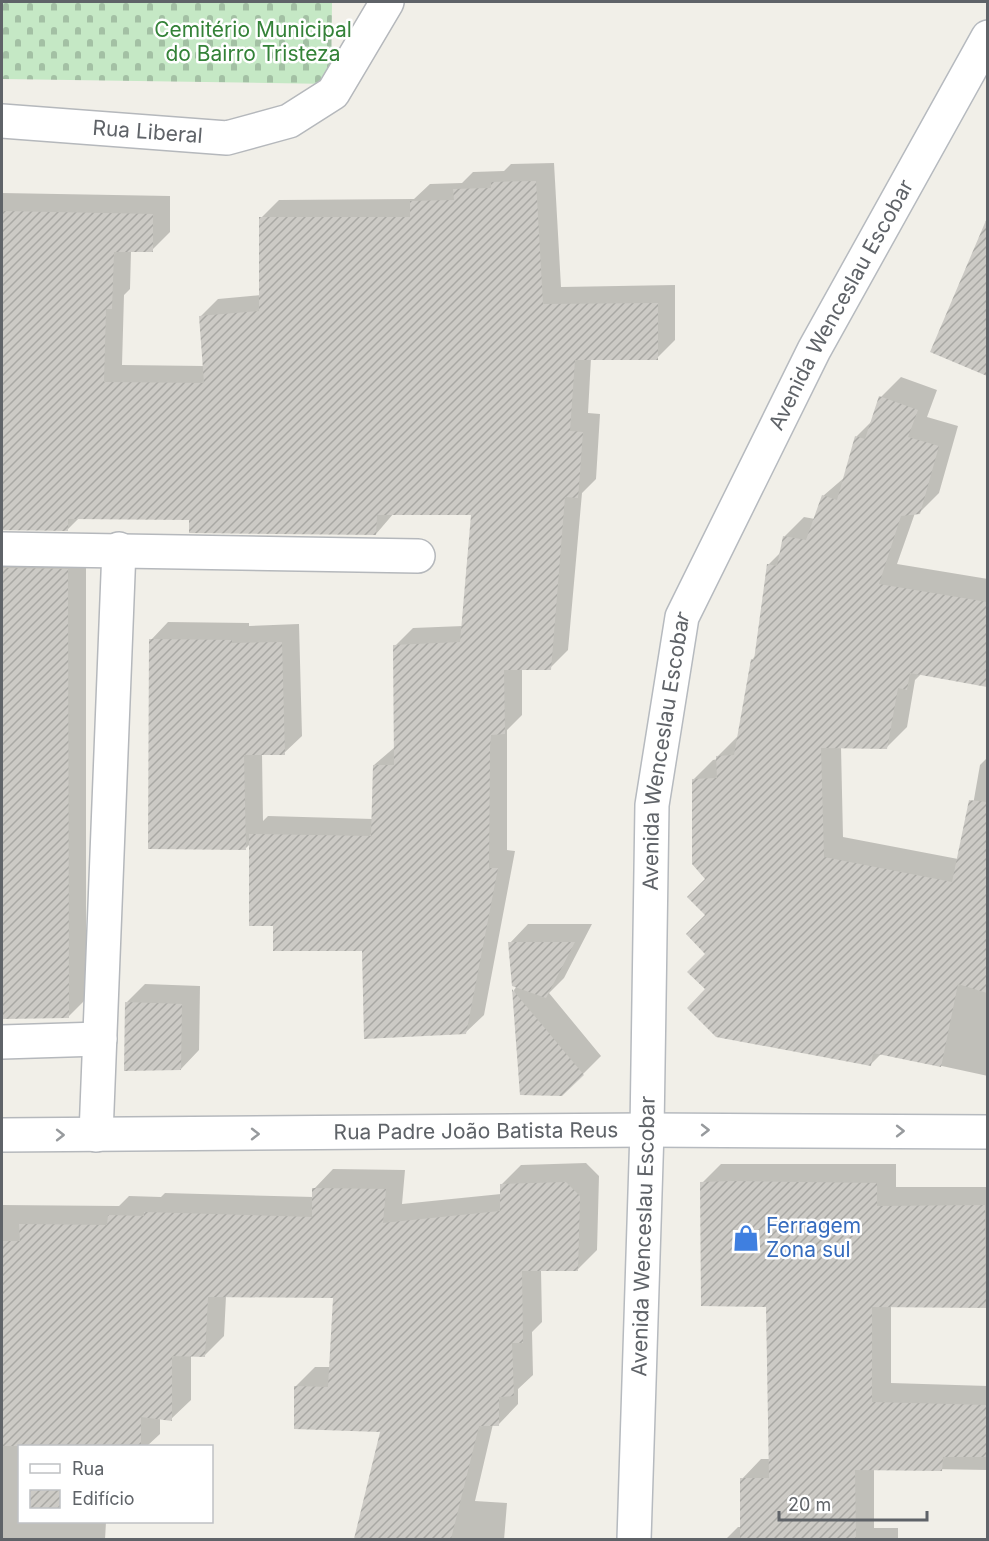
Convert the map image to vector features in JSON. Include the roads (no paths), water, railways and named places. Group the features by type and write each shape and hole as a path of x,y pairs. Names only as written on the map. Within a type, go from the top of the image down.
{"street":[{"name":"Rua Liberal","path":"2,121 227,138 289,121 333,93 387,2"},
{"name":"Avenida Wenceslau Escobar","path":"634,1539 646,1130 652,805 682,617 814,350 987,37"},
{"path":"2,549 118,549 418,556"},
{"path":"96,1135 118,549"},
{"path":"2,1042 100,1039"},
{"name":"Rua Padre João Batista Reus","path":"2,1135 646,1130 987,1132"}],"place":[{"name":"Ferragem Zona sul","path":"746,1238"}],"park label":[{"name":"Cemitério Municipal do Bairro Tristeza","path":"253,42"}]}
